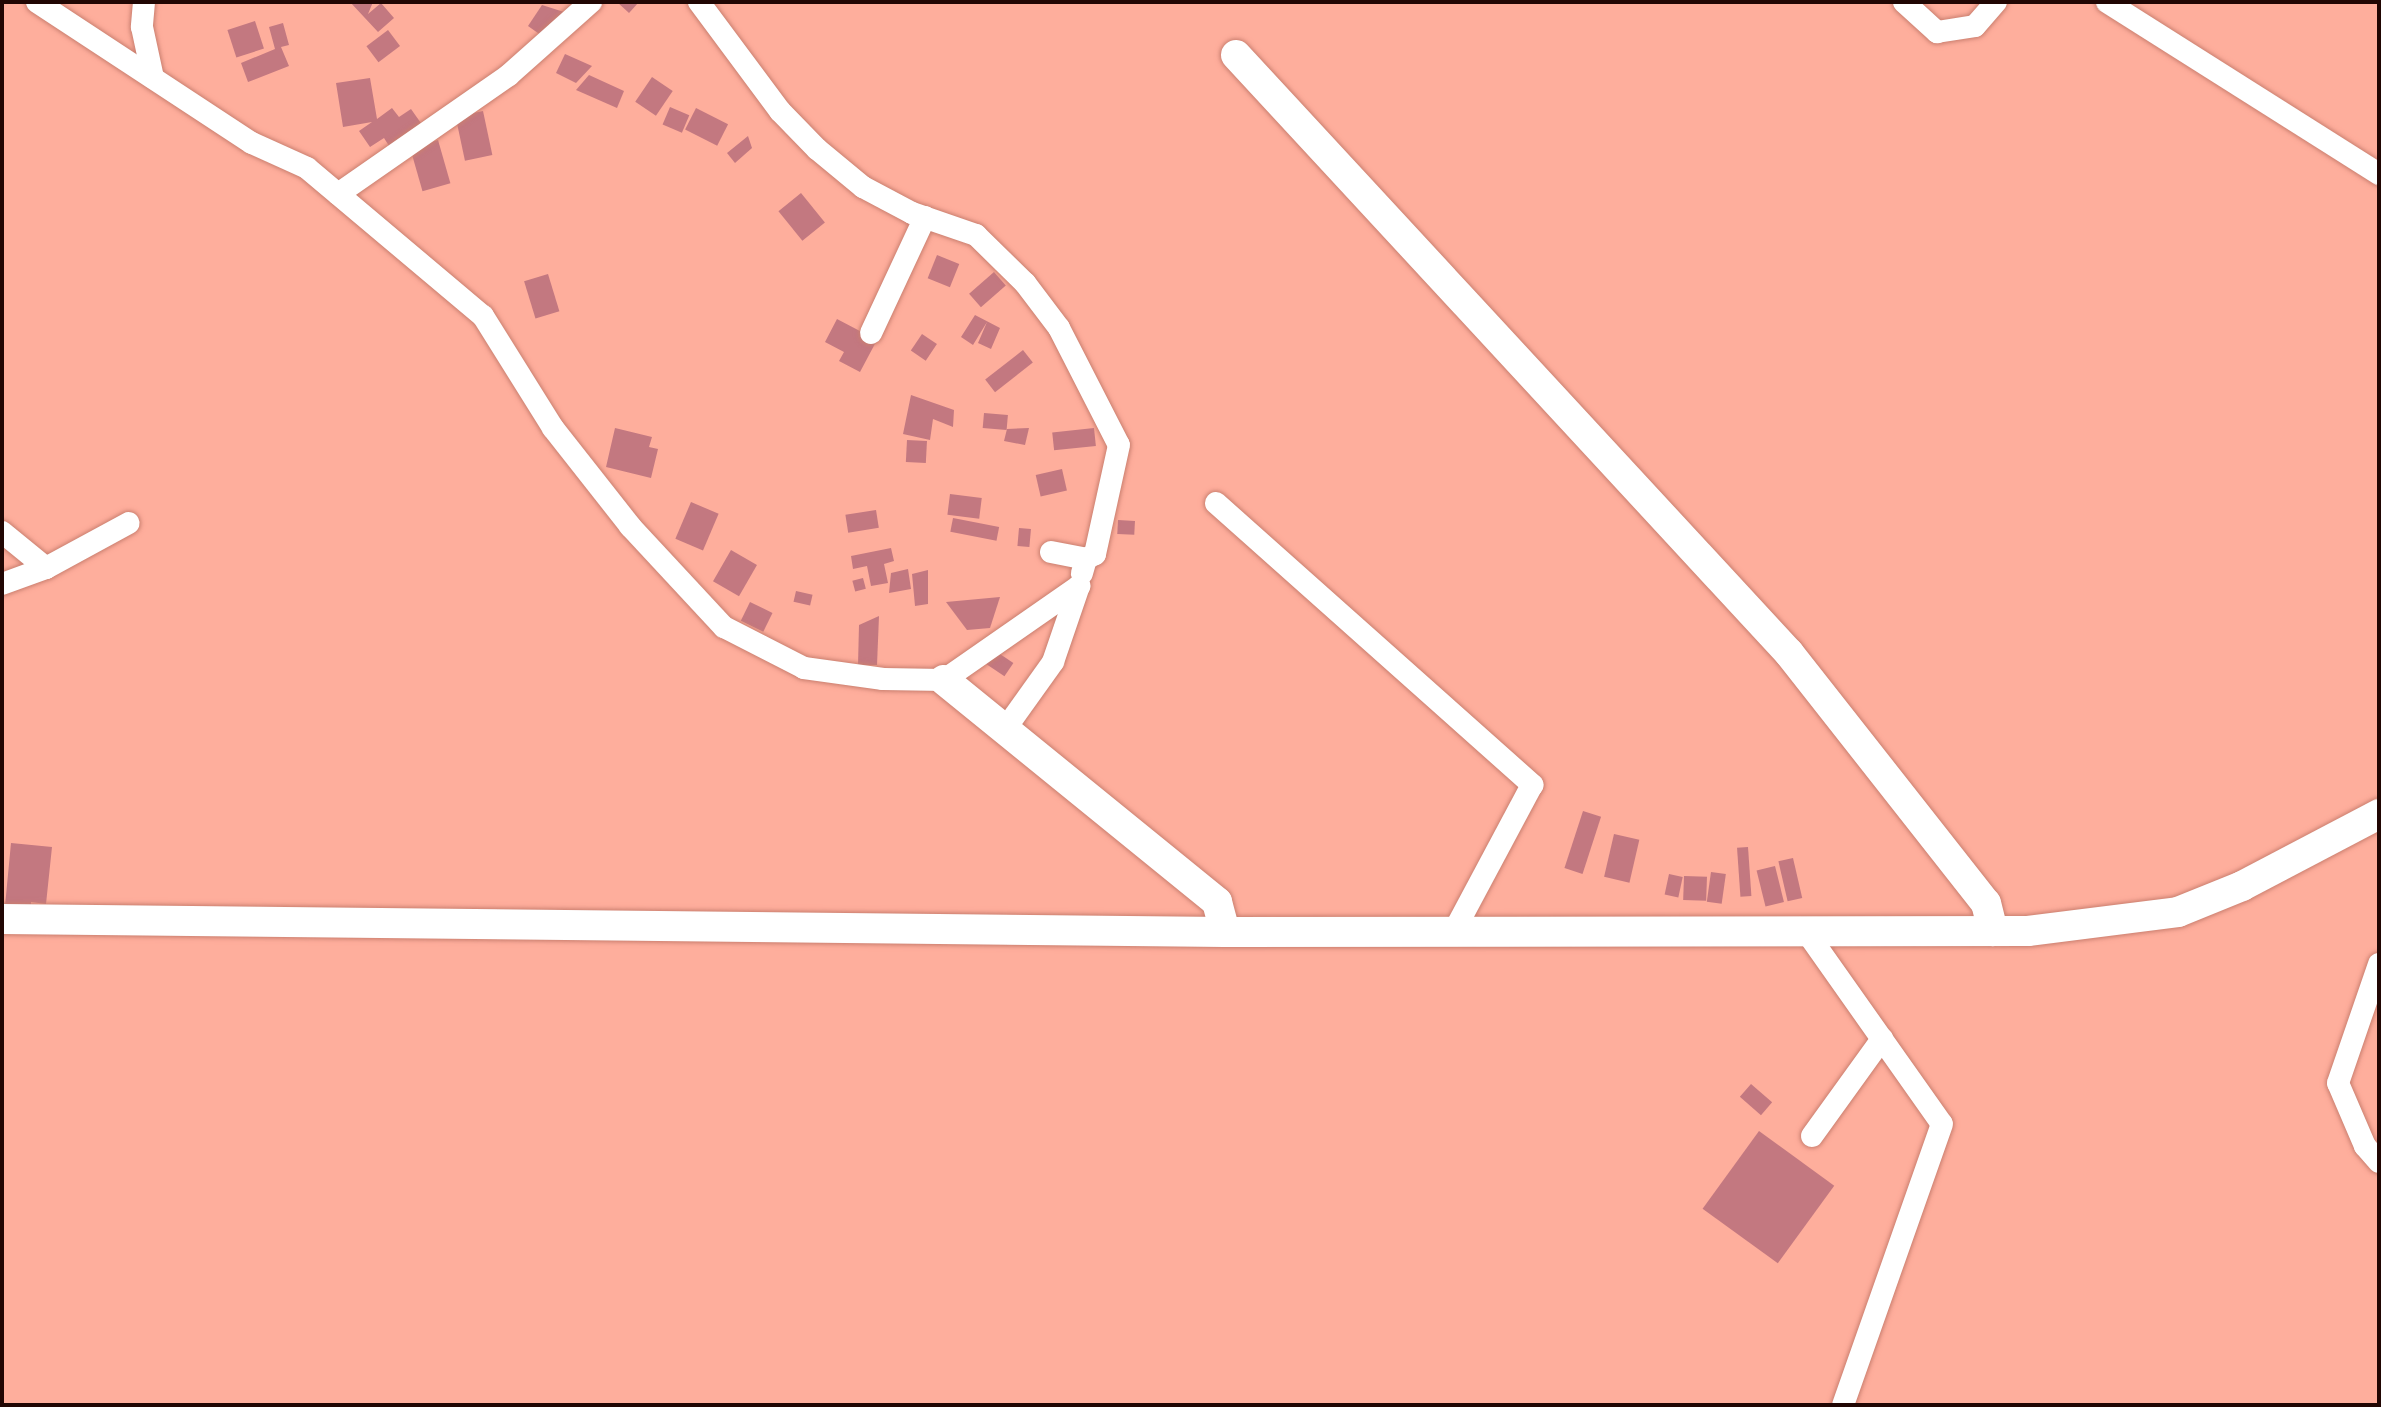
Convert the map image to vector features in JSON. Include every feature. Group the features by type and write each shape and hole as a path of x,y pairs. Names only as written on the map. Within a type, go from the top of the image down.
{"street":[{"path":"37,2 252,143 307,168 483,316 553,428 630,526 724,627 804,668 883,679 944,680 1079,586"},
{"path":"144,2 142,27 153,78"},
{"path":"338,194 509,75 591,2"},
{"path":"699,2 780,111 817,149 863,187 925,217 976,235 1025,283 1059,328 1119,445 1095,554 1086,559 1051,552"},
{"path":"1904,2 1937,32 1975,26 1996,2"},
{"path":"2107,2 2379,174"},
{"path":"1236,55 1789,653 1986,903 1993,931"},
{"path":"871,333 925,217"},
{"path":"1216,503 1532,785 1453,933"},
{"path":"2,584 46,568 129,523"},
{"path":"2,532 46,568"},
{"path":"1003,732 1053,662 1086,559"},
{"path":"944,680 1003,732 1217,902 1225,932"},
{"path":"2,919 1225,932 1993,931 2178,912 2242,886 2378,815"},
{"path":"1805,930 1942,1124 1843,1405"},
{"path":"2379,964 2338,1083 2365,1146 2379,1162"},
{"path":"1812,1136 1882,1039"}],"building":[{"path":"350,2 373,2 368,14 381,3 394,18 378,32"},
{"path":"617,2 639,2 629,13"},
{"path":"542,5 564,12 545,38 528,26"},
{"path":"255,21 264,49 236,58 227,30"},
{"path":"283,23 289,45 281,47 289,66 248,82 241,63 275,49 269,27"},
{"path":"388,30 400,46 378,62 366,46"},
{"path":"565,54 592,66 576,83 556,73"},
{"path":"589,75 624,91 617,108 576,90"},
{"path":"652,77 673,91 656,116 635,102"},
{"path":"370,78 377,119 392,108 399,117 411,109 423,126 391,149 384,138 370,147 359,131 372,122 343,127 336,83"},
{"path":"670,107 689,115 682,133 663,124"},
{"path":"696,108 728,124 717,146 685,129"},
{"path":"483,111 492,155 465,161 456,117"},
{"path":"748,136 752,148 735,163 727,153"},
{"path":"438,140 450,183 423,191 410,148"},
{"path":"801,193 825,223 802,241 778,211"},
{"path":"937,255 959,264 950,287 928,278"},
{"path":"994,272 1006,286 981,307 969,294"},
{"path":"548,274 559,311 535,319 524,281"},
{"path":"975,315 1000,328 991,349 978,343 987,322 973,345 961,337"},
{"path":"837,319 877,340 860,372 839,361 844,352 825,342"},
{"path":"922,334 937,344 926,361 911,351"},
{"path":"1023,350 1033,363 995,392 985,380"},
{"path":"911,395 954,410 953,427 933,419 930,440 903,434"},
{"path":"984,413 1008,415 1007,430 983,428"},
{"path":"615,428 652,437 649,447 658,449 651,478 606,467"},
{"path":"1029,428 1025,445 1004,441 1007,429"},
{"path":"1094,428 1096,446 1054,450 1052,432"},
{"path":"907,440 927,441 926,463 906,462"},
{"path":"1062,469 1067,490 1041,497 1036,475"},
{"path":"950,494 982,498 979,519 947,515"},
{"path":"691,502 719,514 703,551 675,539"},
{"path":"876,510 879,528 848,533 845,515"},
{"path":"953,518 999,527 996,541 950,532"},
{"path":"1118,520 1135,521 1134,535 1117,534"},
{"path":"1019,528 1031,529 1029,547 1017,546"},
{"path":"891,548 894,561 884,564 888,583 871,586 867,566 853,569 851,556"},
{"path":"731,550 757,565 739,596 713,581"},
{"path":"908,569 911,589 889,593 891,573"},
{"path":"928,570 928,604 915,606 912,574"},
{"path":"863,578 866,589 855,591 852,581"},
{"path":"796,591 813,595 810,606 794,602"},
{"path":"1000,597 990,628 967,630 946,602"},
{"path":"750,602 772,613 763,632 741,621"},
{"path":"879,616 877,665 858,665 859,625"},
{"path":"991,648 1013,663 1004,676 982,661"},
{"path":"1583,811 1601,817 1583,874 1564,868"},
{"path":"1614,834 1639,840 1629,883 1604,877"},
{"path":"11,843 52,847 46,904 31,902 31,909 5,906"},
{"path":"1748,847 1751,896 1740,897 1737,848"},
{"path":"1793,858 1802,898 1788,901 1778,861"},
{"path":"1775,866 1784,902 1766,906 1757,871"},
{"path":"1711,872 1726,874 1722,904 1707,902"},
{"path":"1669,874 1683,877 1678,897 1665,895"},
{"path":"1684,876 1707,877 1706,901 1683,900"},
{"path":"1751,1084 1772,1102 1761,1115 1740,1097"},
{"path":"1759,1131 1834,1186 1778,1263 1703,1209"}]}
